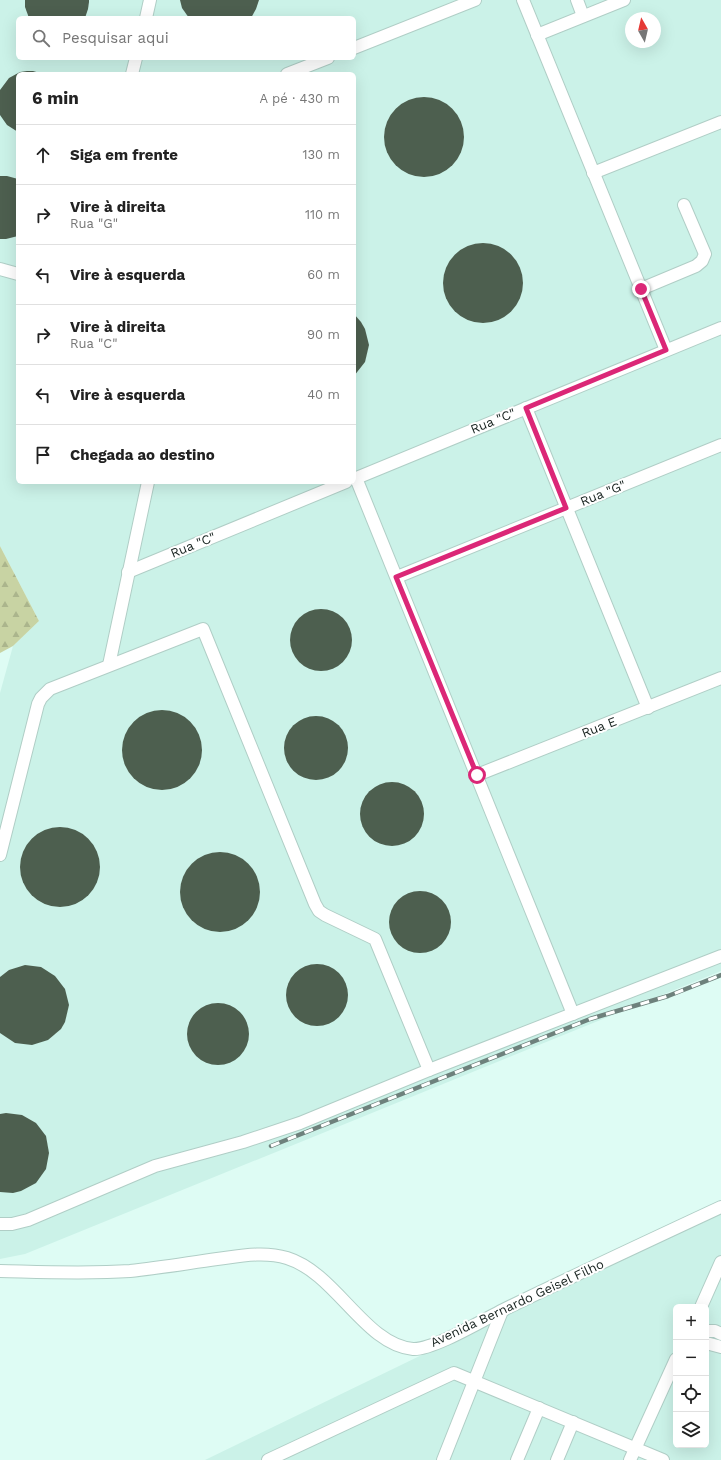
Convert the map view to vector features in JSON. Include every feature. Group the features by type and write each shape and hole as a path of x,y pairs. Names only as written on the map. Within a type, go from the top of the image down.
{"street":[{"path":"146,16 150,0"},
{"path":"356,47 476,0"},
{"path":"523,0 666,350"},
{"path":"577,0 583,16"},
{"path":"537,36 624,0"},
{"path":"132,72 136,60"},
{"path":"292,72 323,60"},
{"path":"593,173 721,122"},
{"path":"641,289 696,266 702,261 705,254 684,205"},
{"path":"0,269 16,273"},
{"name":"Rua \"C\"","path":"356,478 721,328"},
{"path":"526,408 648,708"},
{"name":"Rua \"G\"","path":"396,577 721,445"},
{"path":"109,665 148,484"},
{"name":"Rua \"C\"","path":"128,572 342,484"},
{"path":"354,484 396,577 573,1014"},
{"path":"0,855 41,698 50,689 203,629 319,911 375,939 429,1070"},
{"name":"Rua E","path":"477,775 721,678"},
{"path":"0,1224 12,1224 28,1220 155,1166 243,1142 300,1123 429,1070 721,956"},
{"name":"Avenida Bernardo Geisel Filho","path":"0,1271 109,1272 245,1255 270,1255 297,1262 309,1269 322,1278 378,1335 394,1344 414,1349 437,1343 502,1310 721,1207"},
{"path":"701,1304 721,1262"},
{"path":"443,1460 502,1310"},
{"path":"709,1331 714,1331 721,1334"},
{"path":"709,1344 721,1347"},
{"path":"630,1460 634,1448 673,1366"},
{"path":"268,1460 284,1456 454,1373 663,1460"},
{"path":"517,1460 539,1408"},
{"path":"557,1460 573,1422"}],"shaded area":[{"path":"0,0 721,0 721,971 25,1254 0,1259 0,693 13,646 39,621 0,546"},
{"path":"721,1210 721,1460 205,1460"}],"green space":[{"path":"0,546 39,621 13,646 0,653"}],"building":[{"path":"25,0 89,0 86,16 28,16 25,7"},
{"path":"180,0 259,0 252,16 188,16 182,8"},
{"path":"33,71 36,72 20,72"},
{"path":"16,74 16,131 7,125 0,115 0,90 9,78"},
{"path":"424,97 439,100 452,109 461,122 464,137 461,152 452,165 439,174 424,177 409,174 396,165 387,152 384,137 387,122 396,109 409,100"},
{"path":"0,176 7,176 16,178 16,236 0,239"},
{"path":"483,243 498,246 511,255 520,268 523,283 520,298 511,311 498,320 483,323 468,320 455,311 446,298 443,283 446,268 455,255 468,246"},
{"path":"356,316 365,329 369,345 365,362 356,373"},
{"path":"315,609 327,609 343,618 350,628 352,640 350,652 343,662 327,671 315,671 304,666 295,657 290,646 290,634 295,623 304,614"},
{"path":"162,710 177,713 190,722 199,735 202,750 199,765 190,778 177,787 162,790 147,787 134,778 125,765 122,750 125,735 134,722 147,713"},
{"path":"316,716 334,722 342,730 348,748 342,766 334,774 316,780 298,774 290,766 284,748 290,730 298,722"},
{"path":"392,782 410,788 418,796 424,814 418,832 410,840 392,846 374,840 366,832 360,814 366,796 374,788"},
{"path":"60,827 75,830 88,839 97,852 100,867 97,882 88,895 75,904 60,907 45,904 32,895 23,882 20,867 23,852 32,839 45,830"},
{"path":"220,852 235,855 248,864 257,877 260,892 257,907 248,920 235,929 220,932 205,929 192,920 183,907 180,892 183,877 192,864 205,855"},
{"path":"414,891 426,891 442,900 449,910 451,922 449,934 442,944 426,953 414,953 403,948 394,939 389,928 389,916 394,905 403,896"},
{"path":"311,964 323,964 339,973 346,983 348,995 346,1007 339,1017 323,1026 311,1026 300,1021 291,1012 286,1001 286,989 291,978 300,969"},
{"path":"25,965 41,967 55,976 65,989 69,1005 65,1022 61,1029 48,1040 32,1045 15,1043 0,1033 0,977 9,970"},
{"path":"212,1003 224,1003 240,1012 247,1022 249,1034 247,1046 240,1056 224,1065 212,1065 201,1060 192,1051 187,1040 187,1028 192,1017 201,1008"},
{"path":"6,1113 22,1115 36,1123 46,1136 49,1153 46,1169 36,1183 21,1191 13,1193 0,1192 0,1114"}],"railway":[{"path":"271,1146 590,1019 668,996 721,975"}],"route":[{"path":"477,775 396,577 566,508 526,408 666,350 641,289"}]}
